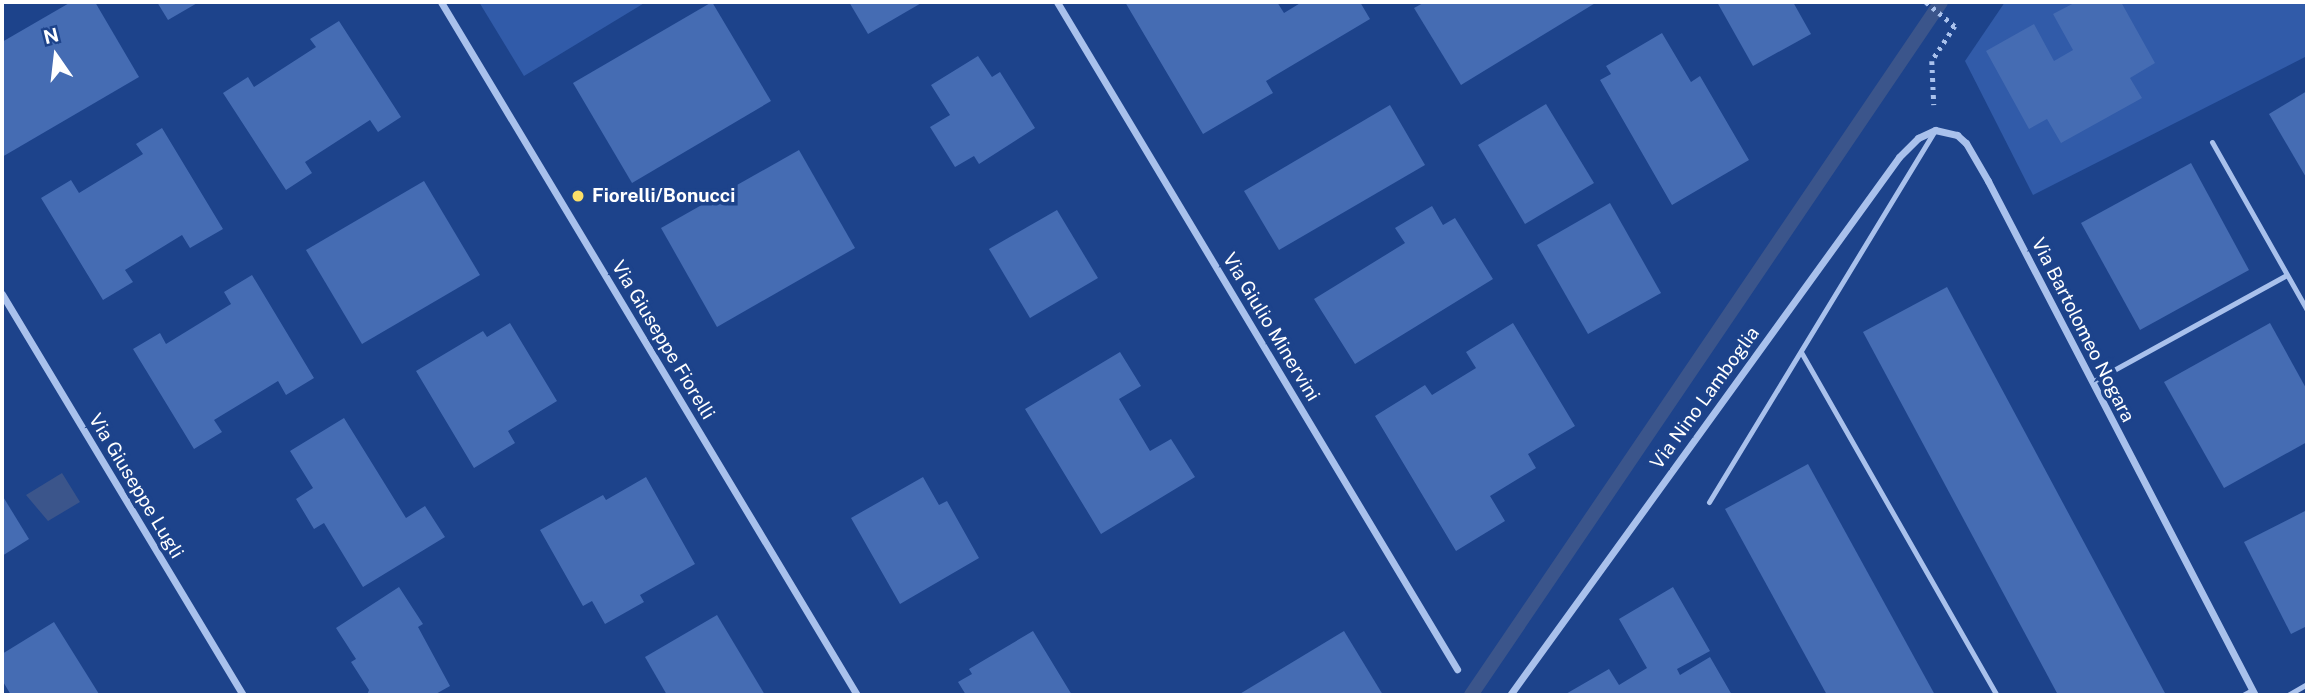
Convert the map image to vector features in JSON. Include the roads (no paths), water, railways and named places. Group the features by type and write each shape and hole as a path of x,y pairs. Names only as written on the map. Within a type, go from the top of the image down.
{"street":[{"name":"Via Giuseppe Fiorelli","path":"441,2 857,695"},
{"name":"Via Giulio Minervini","path":"1057,2 1457,669"},
{"name":"Via Bartolomeo Nogara","path":"1935,130 1957,135 1966,143 2253,693"},
{"name":"Via Nino Lamboglia","path":"1510,695 1899,157 1917,138 1935,130"},
{"name":"Via Giuseppe Lugli","path":"2,294 243,695"}],"lane":[{"path":"1709,502 1935,130"},
{"path":"2212,142 2307,310"},
{"path":"2092,382 2287,275"},
{"path":"1801,352 1997,695"},
{"path":"2288,695 2307,684"},
{"path":"2243,695 2253,693"}],"waterway":[{"path":"1471,695 1941,2"}],"place":[{"name":"Fiorelli/Bonucci","path":"578,196"}]}
